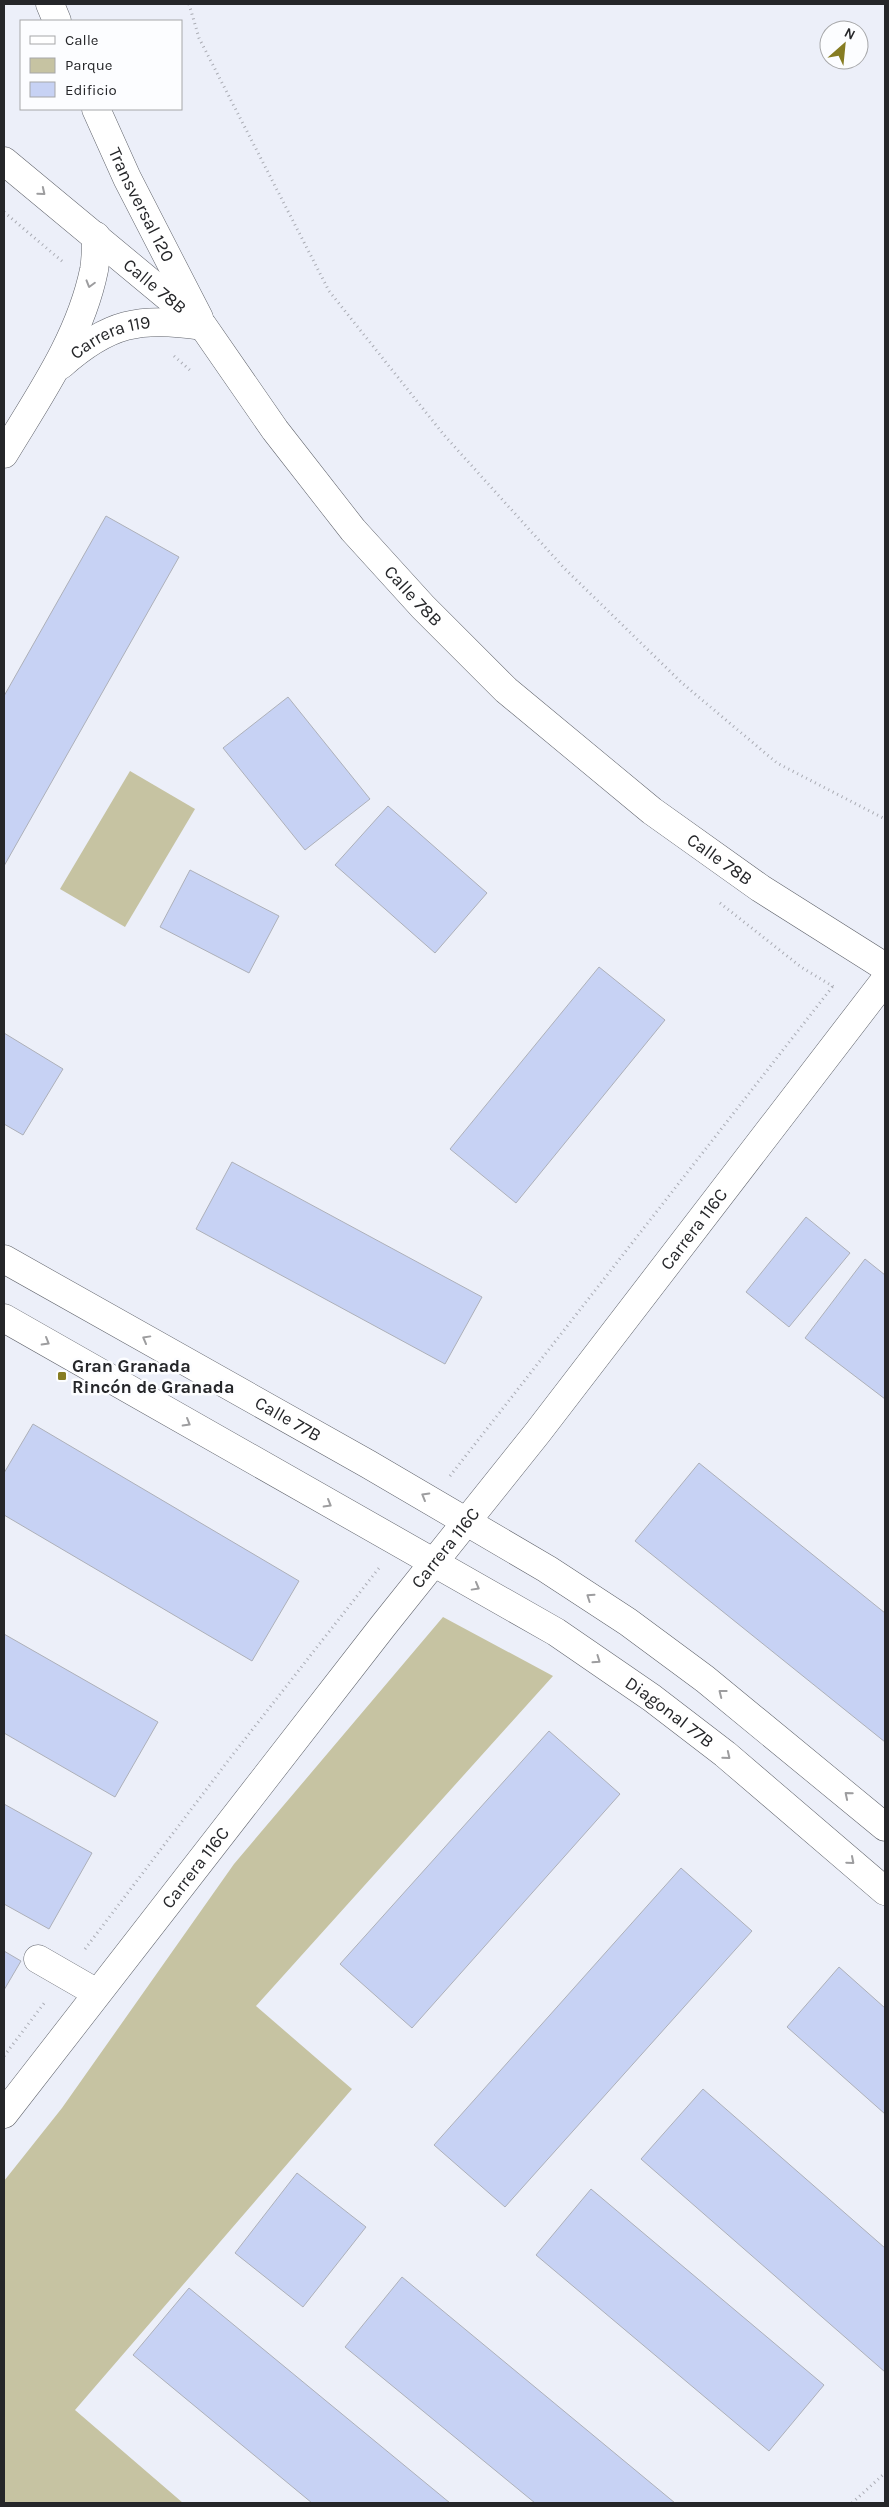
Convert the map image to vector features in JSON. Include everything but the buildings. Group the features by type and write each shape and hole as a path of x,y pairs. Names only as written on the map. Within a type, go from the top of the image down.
{"street":[{"path":"50,4 58,20"},
{"name":"Transversal 120","path":"96,110 127,178 203,326"},
{"name":"Calle 78B","path":"4,161 203,326 276,430 353,530 424,608 506,690 652,811 760,888 885,967"},
{"name":"Carrera 119","path":"4,454 54,371 69,342 85,301 94,268 96,236"},
{"name":"Carrera 119","path":"54,371 92,339 135,323 168,320 203,326"},
{"name":"Carrera 116C","path":"4,2114 434,1563 885,980"},
{"name":"Calle 77B","path":"4,1259 467,1520"},
{"path":"4,1318 434,1563"},
{"path":"467,1520 628,1622 784,1742 885,1827"},
{"name":"Diagonal 77B","path":"434,1563 556,1632 652,1698 725,1754 885,1891"},
{"path":"38,1958 97,1993"}],"path":[{"path":"189,4 199,38 328,291 444,435 564,568 682,683 777,763 885,819"},
{"path":"4,212 27,232"},
{"path":"852,2503 885,2473"}],"green space":[{"path":"130,771 195,809 125,927 60,889"},
{"path":"443,1617 553,1676 256,2006 352,2089 75,2410 183,2503 4,2503 4,2181 62,2108 234,1864"}],"place":[{"name":"Gran Granada Rincón de Granada","path":"62,1376"}]}
